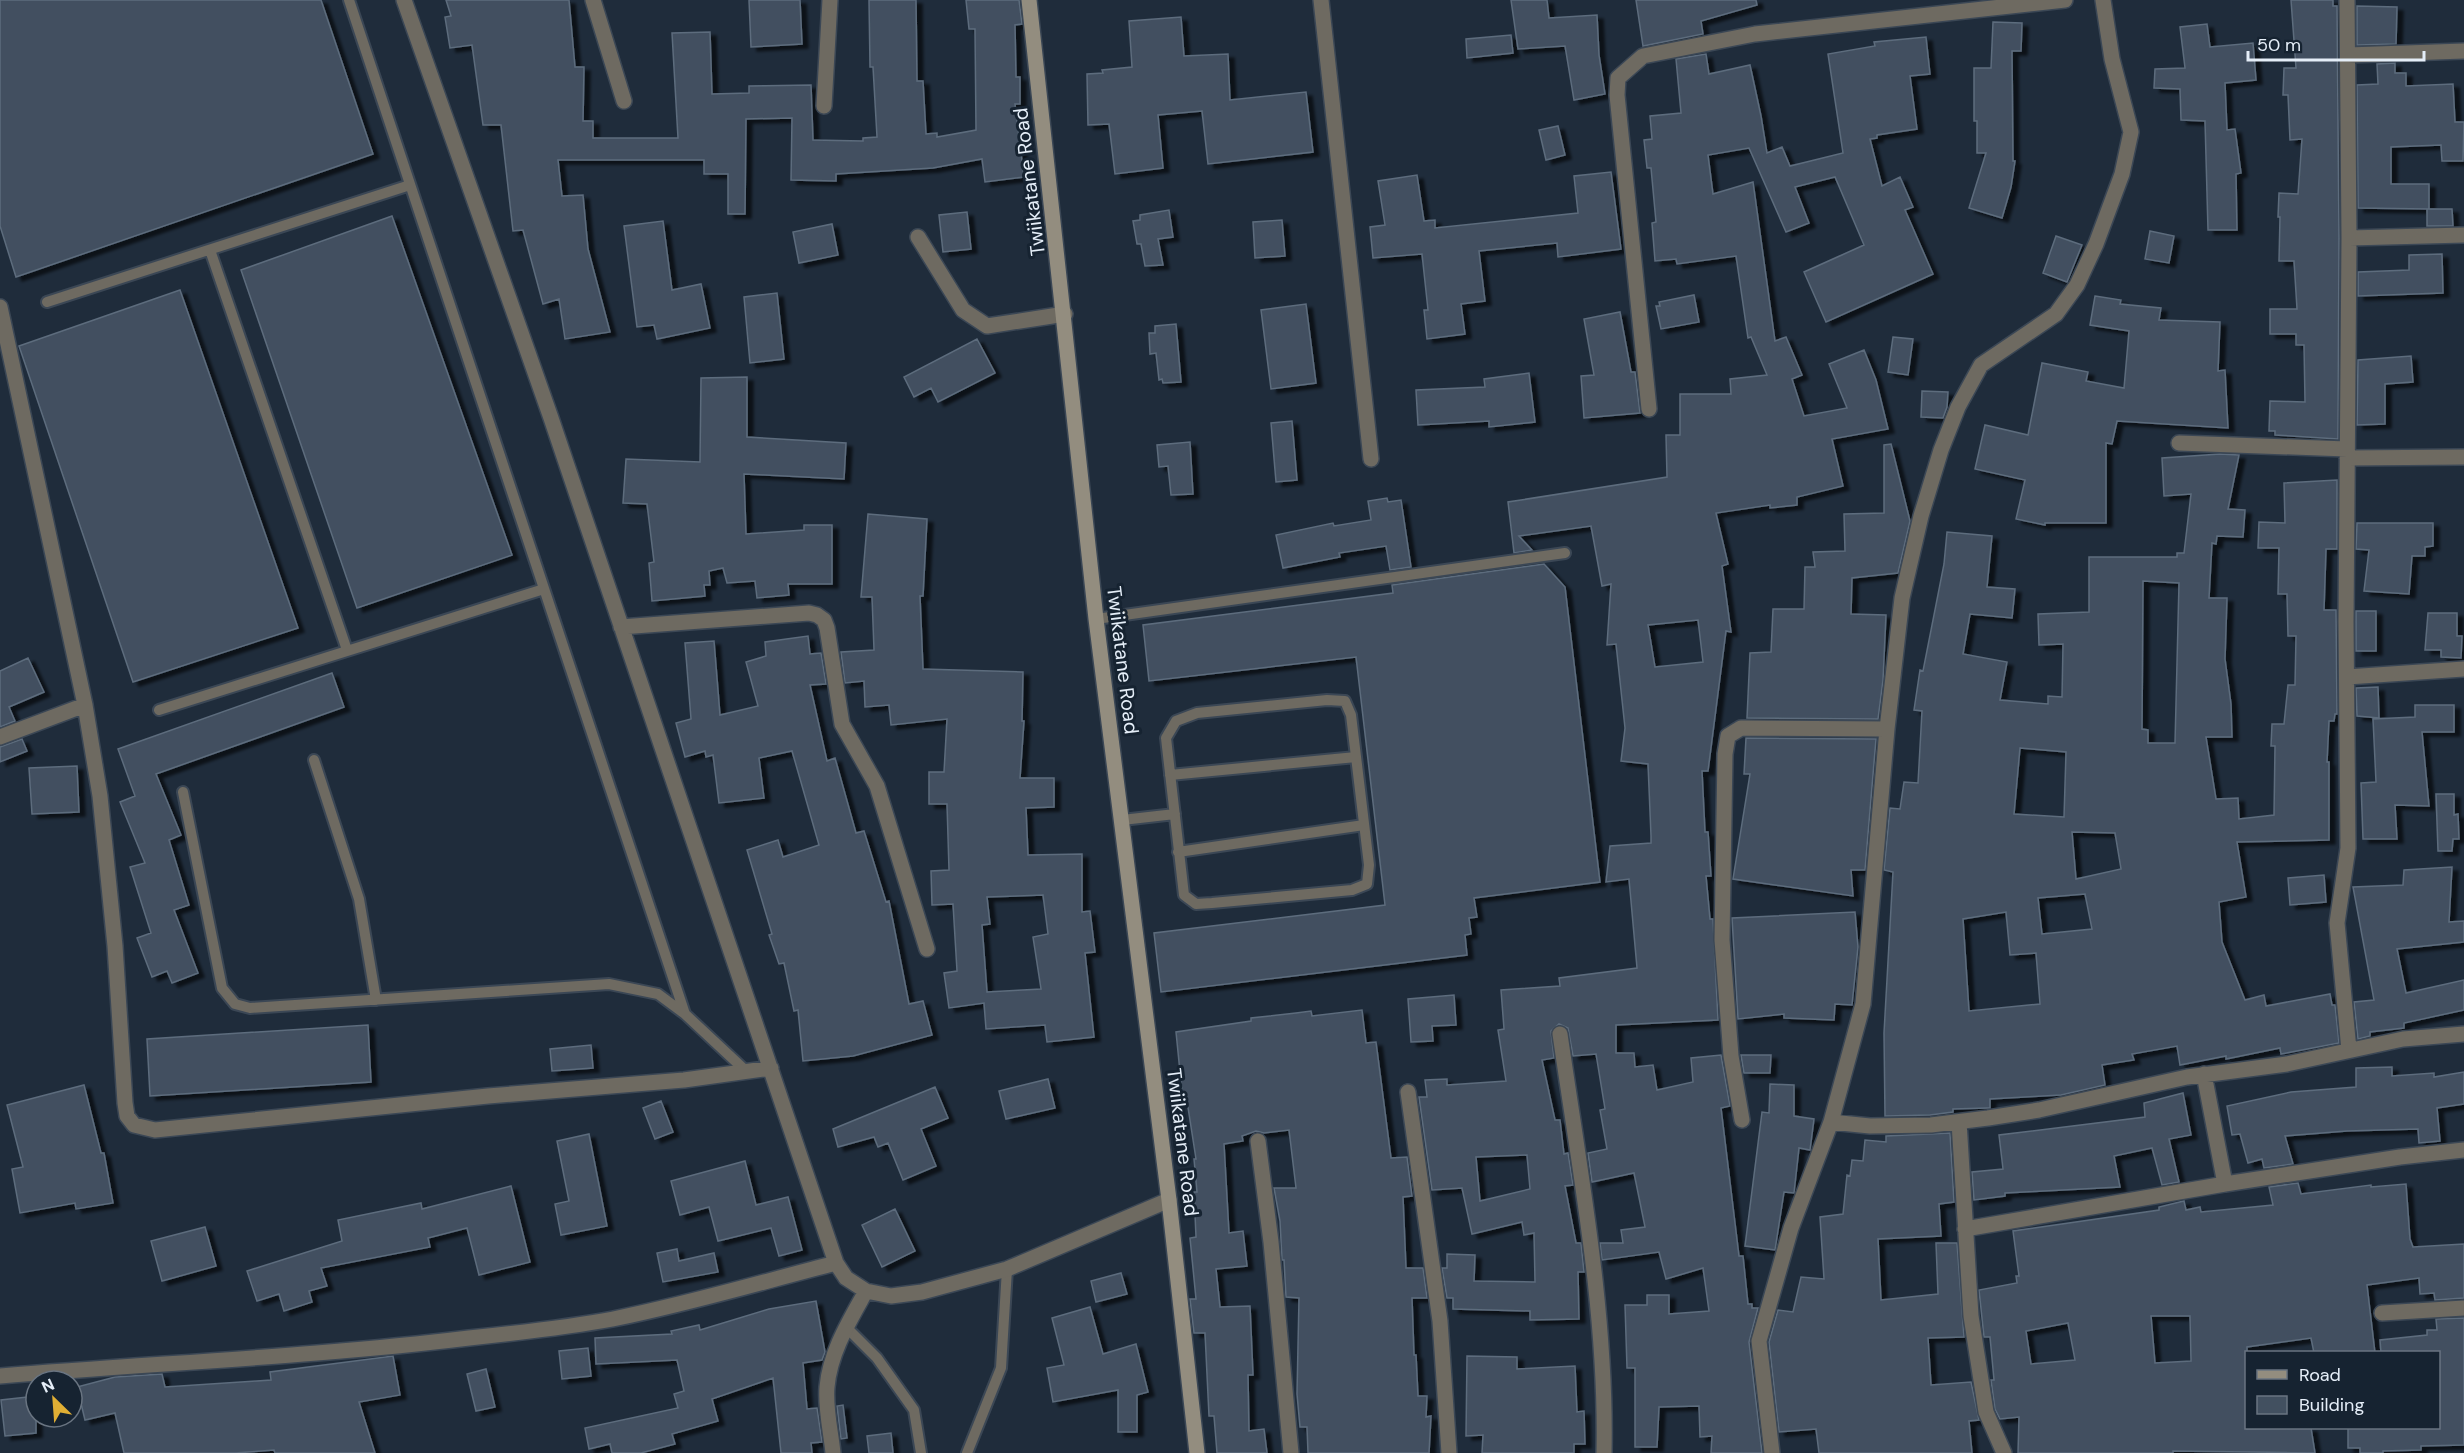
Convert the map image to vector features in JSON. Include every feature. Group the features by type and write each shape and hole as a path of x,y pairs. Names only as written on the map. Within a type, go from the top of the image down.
{"main road":[{"name":"Twiikatane Road","path":"1029,0 1065,314 1096,619 1169,1200 1197,1453"}],"street":[{"path":"404,0 621,627 837,1263 846,1278 866,1291 891,1296 922,1292 1007,1269 1169,1200"},
{"path":"593,0 624,101"},
{"path":"824,106 830,0"},
{"path":"1321,0 1371,459"},
{"path":"1648,409 1617,95 1618,78 1643,56 1755,34 2065,0"},
{"path":"1772,1453 1759,1352 1761,1328 1791,1228 1832,1122 1863,1004 1887,729 1902,598 1921,516 1958,407 1981,365 2056,314 2076,285 2096,244 2122,174 2131,132 2112,59 2103,0"},
{"path":"2347,0 2348,848 2337,923 2349,1050"},
{"path":"2348,55 2464,51"},
{"path":"2349,238 2464,235"},
{"path":"918,237 963,310 987,326 1065,314"},
{"path":"0,307 85,705 100,796 114,934 125,1103 127,1116 134,1125 155,1130 488,1096 684,1080 771,1068"},
{"path":"2179,443 2347,454 2464,457"},
{"path":"621,627 809,613 824,620 829,636 842,724 877,786 927,949"},
{"path":"2347,677 2464,669"},
{"path":"0,737 85,705"},
{"path":"1742,1120 1731,1056 1722,940 1725,754 1728,736 1741,728 1887,729"},
{"path":"1560,1034 1599,1310 1604,1385 1604,1453"},
{"path":"1832,1122 1870,1126 1959,1122 2038,1110 2204,1074 2287,1064 2403,1039 2464,1034"},
{"path":"2204,1074 2225,1184"},
{"path":"1408,1092 1439,1310 1449,1453"},
{"path":"1959,1122 1971,1316 1986,1412 2004,1453"},
{"path":"1258,1141 1276,1287 1291,1453"},
{"path":"1965,1228 2225,1184 2400,1157 2464,1150"},
{"path":"0,1376 356,1351 517,1333 633,1314 837,1263"},
{"path":"833,1453 827,1387 835,1355 846,1327 866,1291"},
{"path":"2382,1313 2464,1308"}],"lane":[{"path":"349,0 686,1014"},
{"path":"47,302 410,185"},
{"path":"210,250 347,650"},
{"path":"1096,619 1565,553"},
{"path":"159,710 544,589"},
{"path":"1345,701 1351,715 1368,865 1367,884 1352,890 1196,904 1184,895 1170,774 1166,738 1176,721 1197,713 1345,701"},
{"path":"1170,774 1356,757"},
{"path":"314,760 359,899 376,1000"},
{"path":"183,792 222,988 235,1004 250,1008 609,984 658,994 686,1014 747,1072"},
{"path":"1122,820 1175,814"},
{"path":"1178,852 1364,825"},
{"path":"967,1453 1001,1368 1007,1269"},
{"path":"846,1327 877,1358 914,1410 921,1453"}],"building":[{"path":"0,0 321,0 373,154 16,277 0,226"},
{"path":"446,0 569,0 575,67 584,67 583,121 593,121 593,138 678,138 672,33 710,32 712,94 749,93 749,86 811,85 813,140 863,141 863,138 877,137 873,67 870,67 869,0 916,0 917,81 923,81 926,134 937,133 937,137 976,130 975,29 969,29 966,0 1019,0 1022,24 1015,25 1016,77 1020,77 1020,104 1015,104 1024,177 985,182 982,159 933,168 836,174 836,181 791,180 792,118 746,119 745,214 728,214 728,174 704,174 704,160 558,160 562,196 583,195 588,249 610,332 565,339 559,299 543,304 523,230 513,231 501,125 483,125 472,45 450,48 445,17 451,16"},
{"path":"749,0 800,0 802,44 751,47"},
{"path":"1511,0 1547,0 1549,18 1597,15 1599,55 1605,94 1574,100 1565,46 1518,49"},
{"path":"1636,0 1756,0 1757,5 1701,21 1703,34 1643,46"},
{"path":"2291,0 2333,0 2333,6 2337,6 2338,439 2275,435 2275,431 2269,431 2270,401 2305,402 2304,345 2296,345 2296,334 2270,334 2270,309 2297,309 2294,261 2279,261 2280,217 2278,217 2279,193 2298,194 2302,139 2290,140 2288,95 2283,95 2284,68 2296,68"},
{"path":"2357,6 2397,7 2396,44 2357,45"},
{"path":"1181,17 1184,56 1228,54 1230,100 1306,92 1313,152 1208,164 1202,111 1158,115 1163,168 1115,174 1109,124 1088,125 1087,74 1132,67 1129,21"},
{"path":"1993,22 2022,23 2021,51 2012,51 2013,161 2015,161 2011,187 2002,218 1969,208 1986,153 1977,153 1977,121 1974,121 1974,68 1991,68"},
{"path":"2207,24 2210,47 2253,43 2256,80 2225,83 2227,130 2235,129 2241,173 2236,174 2237,230 2208,230 2205,121 2181,120 2180,89 2154,88 2155,69 2185,68 2180,27"},
{"path":"1511,35 1513,53 1467,58 1466,39"},
{"path":"1926,37 1930,74 1910,76 1917,129 1877,135 1877,138 1870,139 1882,186 1900,177 1913,207 1905,210 1933,274 1826,322 1804,272 1864,245 1835,177 1795,187 1809,223 1786,232 1749,148 1708,155 1713,194 1753,182 1775,341 1786,337 1802,375 1792,379 1804,416 1847,408 1829,364 1864,350 1876,380 1888,429 1832,439 1843,486 1797,497 1797,505 1770,508 1770,505 1716,513 1728,564 1722,566 1731,632 1726,631 1708,771 1702,771 1705,832 1708,832 1711,876 1706,876 1710,919 1713,919 1718,1020 1616,1025 1616,1053 1634,1053 1635,1067 1653,1065 1657,1090 1693,1082 1691,1058 1721,1055 1730,1106 1721,1108 1739,1256 1743,1256 1748,1304 1752,1304 1752,1308 1758,1308 1749,1342 1762,1453 1711,1453 1712,1436 1700,1437 1699,1406 1659,1407 1657,1447 1635,1447 1635,1368 1627,1368 1625,1305 1647,1305 1647,1295 1669,1295 1669,1314 1709,1311 1703,1268 1666,1279 1659,1252 1602,1260 1600,1243 1623,1243 1621,1230 1645,1227 1634,1173 1592,1182 1588,1153 1607,1149 1600,1110 1605,1109 1596,1054 1573,1056 1568,1028 1559,1024 1551,1031 1554,1058 1542,1060 1555,1120 1560,1120 1564,1154 1568,1153 1573,1185 1565,1186 1576,1243 1581,1243 1584,1272 1578,1272 1579,1319 1530,1320 1530,1311 1453,1309 1453,1298 1447,1298 1442,1268 1447,1268 1447,1254 1475,1255 1474,1281 1535,1282 1534,1233 1524,1235 1522,1222 1472,1234 1462,1188 1432,1190 1419,1097 1427,1097 1425,1080 1447,1079 1447,1085 1506,1081 1498,1030 1504,1029 1501,990 1560,986 1559,978 1637,968 1629,879 1606,882 1610,846 1651,843 1648,764 1621,761 1625,728 1616,644 1607,645 1611,584 1602,586 1591,526 1519,536 1532,550 1514,553 1508,502 1667,477 1666,435 1680,435 1680,394 1731,394 1730,379 1767,375 1751,337 1748,338 1736,256 1677,264 1676,259 1655,261 1652,223 1656,222 1651,168 1647,168 1644,140 1652,139 1650,116 1681,113 1676,59 1706,54 1709,74 1750,65 1767,153 1782,147 1790,166 1843,153 1828,54 1875,46 1874,42","holes":["1698,620 1703,662 1655,667 1648,625","1527,1155 1530,1189 1480,1201 1476,1157"]},
{"path":"2395,63 2395,73 2406,73 2406,86 2453,84 2455,122 2464,122 2463,161 2442,161 2441,145 2391,147 2391,184 2429,184 2429,209 2358,208 2357,85 2378,84 2377,64"},
{"path":"1558,126 1565,155 1546,160 1539,130"},
{"path":"1611,172 1621,249 1558,257 1557,243 1479,251 1485,301 1461,304 1465,334 1427,339 1424,310 1428,310 1422,254 1373,258 1370,227 1385,225 1378,181 1417,175 1424,221 1435,220 1435,228 1578,213 1574,176"},
{"path":"2427,209 2452,209 2453,226 2427,226"},
{"path":"1169,210 1173,237 1158,239 1163,265 1145,266 1141,244 1137,244 1133,221 1140,220 1140,215"},
{"path":"967,212 971,249 943,252 939,215"},
{"path":"392,216 512,555 357,608 241,270"},
{"path":"1282,220 1285,256 1255,258 1253,222"},
{"path":"663,221 672,290 701,284 710,328 657,339 654,325 637,327 624,226"},
{"path":"832,224 838,255 799,263 793,232"},
{"path":"2150,231 2174,236 2169,263 2145,259"},
{"path":"2056,236 2082,245 2067,282 2043,273"},
{"path":"2442,254 2443,293 2358,296 2358,272 2409,270 2409,255"},
{"path":"180,290 298,628 133,682 19,346"},
{"path":"777,293 784,359 750,363 744,297"},
{"path":"1694,295 1699,322 1661,329 1656,306 1660,306 1659,302"},
{"path":"2095,296 2121,300 2120,304 2161,308 2159,320 2220,322 2218,371 2225,370 2228,428 2117,421 2112,444 2106,443 2106,523 2045,523 2045,525 2016,519 2025,480 1975,469 1985,425 2028,435 2042,363 2088,372 2086,381 2124,388 2129,331 2090,325"},
{"path":"1306,304 1316,383 1271,389 1261,310"},
{"path":"1620,312 1631,372 1635,372 1640,413 1584,418 1581,376 1594,375 1584,319"},
{"path":"1176,324 1181,382 1163,383 1162,379 1159,380 1156,353 1150,354 1149,333 1155,333 1155,326"},
{"path":"1893,337 1913,339 1908,375 1888,372"},
{"path":"977,339 995,373 938,402 931,388 914,397 904,377"},
{"path":"2411,356 2413,382 2385,384 2385,424 2357,425 2358,360"},
{"path":"1529,373 1535,422 1489,427 1489,421 1418,425 1416,390 1485,387 1484,379"},
{"path":"747,377 747,437 846,443 844,479 744,474 746,534 804,530 804,525 832,525 832,584 788,584 789,595 757,598 755,581 727,583 723,568 709,571 710,585 704,585 705,596 652,601 649,563 654,562 647,504 623,503 626,459 700,462 701,378"},
{"path":"1922,391 1948,392 1947,407 1943,418 1921,417"},
{"path":"1292,421 1297,480 1276,482 1271,423"},
{"path":"1190,442 1193,494 1171,495 1168,466 1159,467 1157,445"},
{"path":"1891,444 1910,521 1898,573 1852,578 1851,614 1886,615 1883,680 1878,719 1747,718 1750,653 1771,652 1773,609 1804,609 1805,567 1815,567 1813,552 1845,551 1844,514 1884,513 1884,445"},
{"path":"2239,455 2228,509 2245,510 2243,537 2217,536 2216,544 2212,543 2209,598 2227,598 2225,659 2231,704 2232,737 2206,737 2216,799 2238,798 2239,819 2274,815 2275,746 2271,746 2272,724 2284,724 2288,685 2295,685 2296,636 2288,636 2287,594 2278,594 2279,548 2258,548 2259,522 2285,523 2284,483 2337,480 2337,549 2326,549 2324,610 2336,610 2337,714 2335,714 2334,721 2329,721 2327,762 2329,762 2329,840 2237,842 2246,897 2219,902 2222,942 2245,1000 2264,995 2266,1006 2330,994 2332,1005 2335,1005 2339,1043 2281,1054 2280,1048 2180,1065 2177,1046 2132,1054 2134,1060 2102,1065 2105,1085 2061,1095 1990,1099 1990,1108 1953,1109 1953,1112 1930,1115 1885,1116 1884,1033 1893,872 1884,870 1890,808 1900,809 1904,782 1918,783 1922,711 1914,710 1920,670 1923,671 1944,564 1947,532 1992,536 1987,587 2015,589 2012,618 1970,614 1963,654 2007,662 2000,700 2048,704 2048,696 2062,697 2063,644 2039,645 2038,614 2089,612 2089,557 2177,557 2177,553 2184,553 2191,494 2164,496 2162,458","holes":["2143,581 2179,583 2175,743 2148,743 2148,730 2142,729","2020,748 2066,752 2064,817 2014,814","2072,832 2115,833 2121,869 2076,879","2085,894 2092,929 2042,934 2038,898","2006,912 2010,955 2036,953 2040,1004 1969,1011 1963,919"]},
{"path":"1387,498 1388,502 1401,500 1411,567 1390,570 1386,546 1339,553 1340,557 1283,568 1276,535 1333,523 1334,526 1371,520 1368,501"},
{"path":"868,514 927,519 923,596 920,596 923,669 1023,672 1022,721 1024,721 1020,778 1054,778 1054,807 1026,808 1028,855 1082,854 1082,912 1090,911 1095,952 1085,953 1094,1037 1047,1042 1045,1025 986,1029 984,1003 949,1008 944,973 957,971 953,904 932,905 931,871 949,870 947,804 929,804 929,772 944,772 947,719 891,725 889,705 865,707 864,681 845,683 841,652 874,650 872,597 861,597","holes":["1043,895 1048,934 1033,937 1041,989 987,992 982,925 990,924 987,897"]},
{"path":"2357,523 2433,523 2433,546 2425,547 2425,556 2412,556 2409,594 2364,591 2369,550 2356,549"},
{"path":"1544,564 1565,587 1600,882 1474,898 1477,917 1469,918 1471,934 1465,935 1467,955 1161,992 1154,933 1385,905 1356,657 1149,681 1143,625 1393,593 1392,585"},
{"path":"2356,611 2376,611 2376,651 2356,651"},
{"path":"2428,613 2457,613 2457,636 2462,636 2461,658 2441,657 2441,650 2425,650"},
{"path":"808,636 810,654 821,653 826,684 810,685 827,761 835,758 856,833 864,831 886,902 889,901 909,1004 923,1001 932,1035 853,1056 803,1061 798,1010 794,1011 784,963 779,964 769,935 772,934 747,850 778,840 783,857 819,845 792,751 759,758 764,798 719,803 713,755 706,757 705,751 685,757 676,723 691,719 685,643 714,641 720,715 758,706 746,662 766,656 765,642"},
{"path":"28,658 44,692 9,707 15,721 0,727 0,671"},
{"path":"332,673 344,707 156,774 181,835 169,840 189,905 174,910 198,973 172,983 167,971 152,977 137,938 151,933 130,867 145,863 120,802 135,796 118,749"},
{"path":"2378,687 2379,718 2357,716 2356,688"},
{"path":"2415,705 2454,705 2454,732 2422,732 2429,806 2395,805 2397,839 2363,839 2361,783 2376,782 2373,719 2415,717"},
{"path":"1746,738 1876,739 1865,870 1851,870 1853,896 1733,879 1750,774 1744,774"},
{"path":"22,739 27,751 0,762 0,747"},
{"path":"77,766 79,812 32,814 29,768"},
{"path":"2436,794 2454,794 2454,815 2458,814 2459,839 2453,839 2452,851 2438,851"},
{"path":"2452,867 2449,922 2464,921 2464,942 2397,949 2406,993 2464,980 2464,1010 2404,1023 2404,1028 2370,1032 2370,1036 2358,1039 2354,1002 2374,1000 2353,887 2403,885 2404,870"},
{"path":"2324,875 2326,902 2290,905 2288,878"},
{"path":"1855,912 1858,947 1852,1005 1835,1004 1834,1020 1784,1018 1784,1014 1738,1019 1732,918"},
{"path":"1454,995 1456,1025 1432,1026 1433,1041 1411,1042 1408,999"},
{"path":"1362,1010 1366,1043 1376,1042 1391,1158 1407,1157 1412,1196 1403,1197 1406,1268 1423,1268 1427,1298 1412,1298 1418,1396 1427,1396 1426,1417 1431,1416 1429,1453 1308,1453 1307,1427 1300,1427 1297,1394 1299,1298 1286,1297 1280,1221 1274,1188 1296,1188 1289,1130 1264,1133 1256,1131 1242,1136 1243,1141 1224,1144 1229,1233 1243,1231 1247,1266 1216,1269 1220,1307 1250,1306 1253,1375 1248,1375 1249,1431 1264,1429 1267,1453 1217,1453 1214,1416 1209,1416 1205,1333 1194,1333 1190,1299 1196,1299 1190,1238 1196,1237 1194,1192 1197,1192 1194,1159 1196,1159 1187,1101 1183,1102 1176,1032 1251,1021 1251,1018 1311,1011 1312,1016"},
{"path":"368,1025 371,1082 150,1096 147,1039"},
{"path":"591,1045 593,1068 552,1071 550,1049"},
{"path":"1741,1055 1771,1055 1770,1073 1744,1073"},
{"path":"2392,1067 2392,1076 2434,1073 2434,1077 2464,1072 2464,1104 2437,1108 2440,1141 2419,1143 2418,1129 2285,1136 2293,1164 2264,1168 2262,1159 2248,1163 2240,1134 2232,1135 2227,1106 2291,1092 2356,1087 2356,1068"},
{"path":"1048,1079 1055,1108 1006,1119 999,1091"},
{"path":"1770,1084 1794,1085 1794,1116 1814,1119 1810,1150 1799,1148 1794,1193 1784,1192 1775,1250 1745,1246 1762,1112 1769,1113"},
{"path":"84,1085 101,1153 104,1153 113,1203 76,1209 75,1203 20,1213 12,1169 23,1167 7,1105"},
{"path":"935,1087 948,1118 921,1129 936,1166 903,1180 888,1143 878,1147 874,1137 838,1147 833,1129"},
{"path":"2183,1093 2191,1135 2169,1139 2179,1182 2162,1185 2152,1148 2114,1156 2120,1187 2005,1193 2005,1196 1974,1200 1972,1172 2003,1169 1999,1135 2145,1117 2144,1103"},
{"path":"661,1101 673,1132 655,1139 643,1108"},
{"path":"1950,1133 1954,1202 1939,1204 1941,1236 1878,1239 1881,1300 1938,1294 1936,1243 1957,1243 1964,1337 1928,1338 1931,1385 1971,1382 1979,1420 1969,1421 1972,1453 1819,1453 1816,1429 1779,1432 1769,1342 1778,1310 1793,1312 1801,1277 1824,1279 1820,1217 1843,1214 1847,1175 1850,1176 1852,1160 1863,1161 1865,1140 1886,1142 1886,1136"},
{"path":"589,1134 607,1226 561,1235 555,1204 569,1201 557,1141"},
{"path":"745,1161 756,1205 788,1197 802,1250 779,1256 771,1228 718,1241 709,1207 680,1215 671,1181"},
{"path":"2298,1183 2301,1194 2371,1185 2371,1187 2406,1184 2410,1239 2413,1247 2464,1244 2464,1298 2435,1300 2434,1293 2420,1294 2419,1278 2367,1285 2375,1351 2314,1351 2311,1338 2247,1347 2245,1351 2245,1429 2311,1429 2315,1453 2173,1451 2173,1453 2018,1453 2019,1417 2000,1419 1995,1409 1991,1380 1994,1380 1990,1337 1984,1337 1979,1290 2017,1283 2016,1276 2019,1276 2013,1231 2159,1210 2159,1207 2184,1201 2186,1210 2200,1207 2201,1212 2273,1205 2269,1187","holes":["2151,1316 2190,1316 2191,1361 2155,1363","2068,1323 2075,1360 2031,1364 2026,1331"]},
{"path":"511,1186 530,1262 479,1275 467,1228 428,1238 430,1247 321,1268 327,1286 309,1291 312,1302 284,1311 279,1294 257,1301 247,1271 342,1241 338,1220 421,1203 422,1209"},
{"path":"895,1209 915,1251 882,1267 862,1225"},
{"path":"205,1227 216,1266 162,1281 151,1241"},
{"path":"677,1249 679,1261 714,1253 718,1272 663,1282 657,1253"},
{"path":"1121,1273 1127,1294 1096,1302 1091,1281"},
{"path":"816,1301 825,1352 822,1360 803,1363 807,1409 817,1408 822,1442 811,1443 812,1453 781,1453 773,1378 712,1399 718,1421 672,1434 675,1444 641,1453 612,1453 610,1444 589,1449 585,1428 678,1408 674,1394 684,1391 677,1360 596,1364 595,1338 672,1334 671,1331 699,1325 700,1330 769,1309"},
{"path":"1090,1307 1103,1354 1136,1344 1148,1392 1137,1395 1137,1432 1118,1432 1118,1390 1053,1402 1047,1368 1064,1365 1052,1318"},
{"path":"2464,1318 2464,1445 2421,1446 2421,1450 2383,1451 2383,1453 2360,1453 2360,1448 2348,1448 2348,1429 2440,1429 2440,1351 2381,1351 2380,1340 2427,1335 2427,1330 2437,1330 2436,1319"},
{"path":"588,1348 591,1376 562,1379 559,1351"},
{"path":"393,1356 400,1395 359,1402 375,1453 275,1453 274,1450 235,1453 124,1453 115,1413 85,1420 84,1385 115,1377 162,1374 165,1387 271,1380 270,1372"},
{"path":"1467,1356 1517,1357 1517,1369 1575,1366 1577,1412 1584,1411 1585,1444 1574,1444 1574,1453 1482,1453 1483,1435 1466,1436"},
{"path":"486,1369 495,1407 476,1411 467,1374"},
{"path":"24,1397 24,1429 36,1429 36,1433 5,1436 1,1400"},
{"path":"843,1405 847,1438 841,1439 837,1406"},
{"path":"891,1433 893,1453 869,1453 867,1436"}]}
